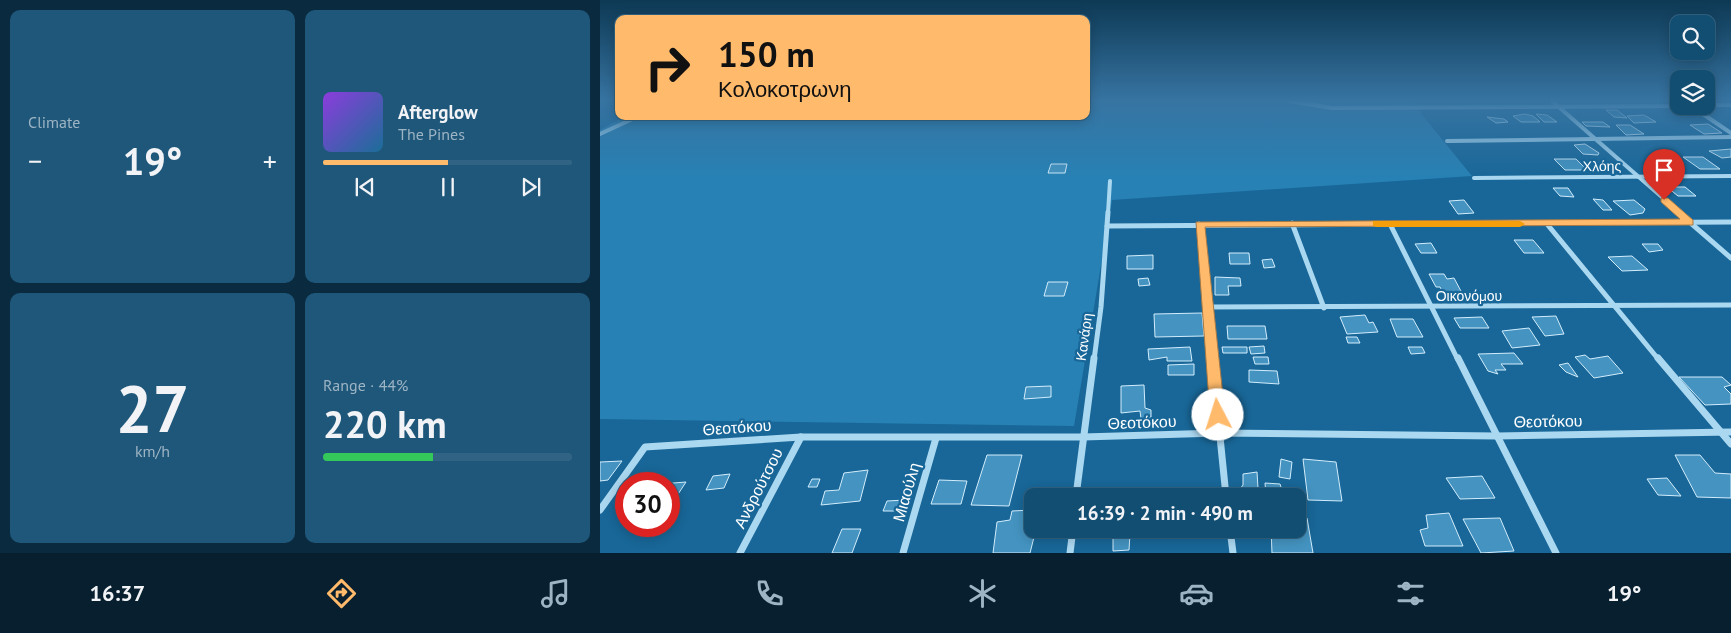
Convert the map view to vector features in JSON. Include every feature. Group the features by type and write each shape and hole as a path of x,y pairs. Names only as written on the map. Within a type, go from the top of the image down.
{"street":[{"path":"600,134 616,127"},
{"path":"1582,127 1731,258"},
{"path":"1447,141 1731,137"},
{"name":"Χλόης","path":"1474,178 1731,176"},
{"name":"Κανάρη","path":"1077,488 1102,307 1110,182"},
{"path":"1107,226 1292,223 1547,224 1731,222"},
{"path":"1292,223 1324,308"},
{"path":"1199,224 1225,488"},
{"path":"1390,224 1556,553"},
{"path":"1547,224 1614,307 1731,444"},
{"name":"Οικονόμου","path":"1208,307 1614,307 1731,305"},
{"name":"Θεοτόκου","path":"600,510 645,447 800,436 1083,438 1219,433 1497,436 1731,432"},
{"name":"Ανδρούτσου","path":"740,553 800,436"},
{"name":"Μιαούλη","path":"902,553 936,438"},
{"path":"1070,553 1072,538"},
{"path":"1231,538 1232,553"}],"shaded area":[{"path":"606,127 1432,127 1472,176 1112,200 1074,426 600,419 600,130"}],"building":[{"path":"1618,127 1633,127 1644,134 1626,135"},
{"path":"1693,127 1712,127 1722,133 1704,134"},
{"path":"1585,144 1599,153 1598,155 1583,154 1574,145"},
{"path":"1731,149 1731,157 1722,158 1709,151"},
{"path":"1683,157 1703,157 1720,169 1700,169"},
{"path":"1554,159 1576,159 1587,170 1565,170"},
{"path":"1051,164 1067,164 1065,173 1048,173"},
{"path":"1667,187 1685,187 1696,196 1678,196"},
{"path":"1553,188 1568,188 1574,197 1560,196"},
{"path":"1593,199 1603,200 1612,210 1603,210"},
{"path":"1464,200 1474,213 1458,214 1449,201"},
{"path":"1634,200 1645,209 1643,213 1630,215 1613,201"},
{"path":"1514,240 1533,240 1544,253 1524,253"},
{"path":"1431,243 1437,253 1421,253 1415,244"},
{"path":"1642,244 1658,244 1663,250 1649,252"},
{"path":"1229,253 1249,253 1250,264 1230,264"},
{"path":"1153,255 1153,269 1127,269 1127,256"},
{"path":"1632,256 1648,270 1622,271 1608,257"},
{"path":"1272,259 1275,267 1264,268 1262,260"},
{"path":"1429,274 1444,274 1447,279 1454,278 1462,293 1443,293 1440,287 1436,287"},
{"path":"1215,277 1240,278 1241,286 1228,286 1229,295 1215,295"},
{"path":"1148,278 1150,285 1139,286 1138,279"},
{"path":"1048,282 1068,282 1064,296 1044,296"},
{"path":"1202,313 1204,336 1155,337 1154,314"},
{"path":"1365,315 1369,323 1373,322 1378,332 1347,334 1340,317"},
{"path":"1556,316 1564,334 1545,336 1532,317"},
{"path":"1482,317 1489,328 1460,328 1454,318"},
{"path":"1390,319 1413,319 1423,337 1397,337"},
{"path":"1227,326 1265,326 1267,339 1228,339"},
{"path":"1529,328 1540,345 1512,348 1502,331"},
{"path":"1346,337 1357,337 1360,343 1348,343"},
{"path":"1264,346 1265,353 1251,354 1249,347"},
{"path":"1190,347 1192,361 1167,361 1167,357 1149,360 1148,349"},
{"path":"1222,347 1247,347 1247,353 1223,353"},
{"path":"1408,347 1422,347 1425,353 1411,354"},
{"path":"1514,353 1523,364 1501,364 1506,370 1495,370 1498,374 1488,371 1478,354"},
{"path":"1585,355 1590,359 1608,356 1623,373 1594,378 1575,357"},
{"path":"1253,357 1268,357 1269,364 1255,364"},
{"path":"1568,363 1578,377 1566,372 1559,365"},
{"path":"1194,364 1194,375 1168,375 1168,365"},
{"path":"1249,370 1277,371 1279,384 1249,382"},
{"path":"1679,377 1722,377 1731,385 1724,387 1731,394 1731,404 1705,405"},
{"path":"1144,385 1145,408 1151,410 1151,417 1141,419 1140,411 1121,413 1121,386"},
{"path":"1051,386 1051,397 1024,399 1026,387"},
{"path":"987,455 1022,455 1009,506 971,505"},
{"path":"1675,455 1700,455 1715,473 1731,474 1731,498 1697,497"},
{"path":"1281,459 1292,462 1290,479 1279,477"},
{"path":"1303,459 1336,462 1342,501 1308,500"},
{"path":"622,461 608,480 600,481 600,462"},
{"path":"868,470 860,501 821,505 825,491 839,490 844,473"},
{"path":"1257,472 1258,488 1241,488 1243,485 1243,474"},
{"path":"730,474 724,488 706,490 713,476"},
{"path":"1482,476 1495,498 1460,499 1446,478"},
{"path":"1667,478 1681,496 1658,495 1647,479"},
{"path":"812,479 820,479 817,487 808,487"},
{"path":"939,480 967,481 961,504 931,504"},
{"path":"680,482 686,482 680,491"},
{"path":"1265,483 1280,484 1281,488 1265,488"},
{"path":"905,500 902,511 883,511 887,501"},
{"path":"1024,510 1024,538 1034,538 1030,553 993,553 997,522 1010,520 1012,511"},
{"path":"1449,513 1463,546 1425,546 1420,530 1428,528 1426,515"},
{"path":"1307,518 1313,553 1272,553 1271,538 1306,538"},
{"path":"1500,518 1514,551 1481,553 1463,519"},
{"path":"842,529 861,529 852,553 832,553"},
{"path":"1113,538 1130,538 1129,550 1113,551"}],"slow traffic":[{"path":"1377,224 1520,224"}],"route":[{"path":"1218,415 1199,224 1690,222 1664,200"}]}
